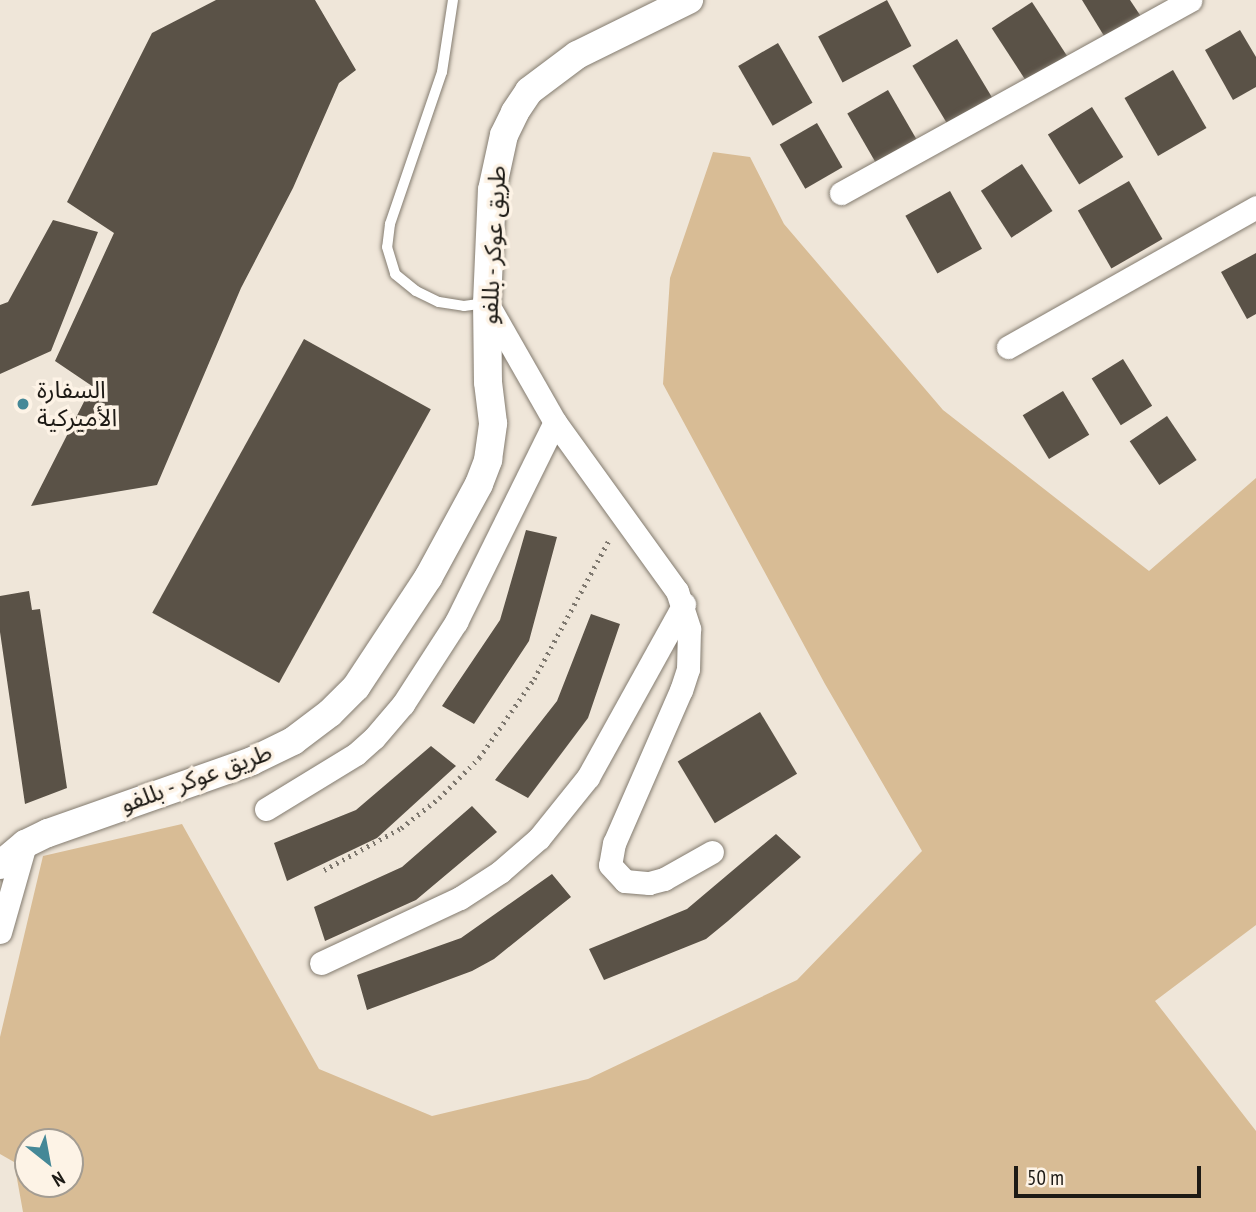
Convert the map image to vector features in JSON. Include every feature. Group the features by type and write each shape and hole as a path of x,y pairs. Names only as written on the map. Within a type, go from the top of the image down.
{"street":[{"name":"طريق عوكر - بللفو","path":"0,865 25,844 135,801 252,761 292,741 330,713 356,687 386,646 460,520 488,460 493,423 488,382 487,303 492,190 504,135 528,91 577,55 689,0"},
{"path":"841,193 1190,0"},
{"path":"1008,347 1256,207"},
{"path":"487,303 555,422 665,572 684,604 689,629 688,669 614,843 610,865 625,881 649,883 664,879 712,852"},
{"path":"266,809 356,754 374,738 402,704 456,622 555,422"},
{"path":"321,963 460,898 500,872 540,838 588,777 684,604"},
{"path":"0,932 25,844"}],"lane":[{"path":"453,0 442,72 390,224 387,247 395,274 416,291 439,302 464,306 487,303"}],"path":[{"path":"324,870 401,828 439,798 479,758 534,679 623,516"}],"shaded area":[{"path":"713,152 750,157 784,224 943,410 1149,571 1256,478 1256,925 1155,1001 1256,1131 1256,1212 23,1212 20,1198 84,1198 84,1128 14,1128 14,1162 0,1154 0,1037 43,856 182,824 319,1069 432,1116 588,1079 797,980 922,851 825,684 663,384 670,278"}],"building":[{"path":"216,0 315,0 356,70 339,83 293,188 241,288 157,485 31,506 92,386 55,361 114,233 67,202 152,33"},
{"path":"887,0 911,46 843,83 818,37"},
{"path":"1082,0 1130,0 1144,21 1109,44"},
{"path":"1032,2 1068,57 1028,83 992,28"},
{"path":"1240,30 1256,57 1256,87 1233,100 1205,50"},
{"path":"957,39 993,98 948,125 912,66"},
{"path":"778,43 812,103 773,126 738,66"},
{"path":"1173,70 1206,128 1158,156 1125,98"},
{"path":"888,90 918,141 877,165 847,114"},
{"path":"1092,107 1123,157 1079,185 1048,135"},
{"path":"817,123 842,167 805,189 780,144"},
{"path":"1022,164 1052,211 1011,238 981,191"},
{"path":"1129,181 1162,239 1111,269 1078,210"},
{"path":"950,191 982,249 937,273 905,216"},
{"path":"53,220 98,232 51,351 0,374 0,305 8,302"},
{"path":"1256,253 1256,314 1247,319 1221,272"},
{"path":"304,339 431,409 279,683 152,613"},
{"path":"1123,359 1152,406 1121,425 1092,379"},
{"path":"1063,391 1089,435 1049,459 1023,415"},
{"path":"1167,416 1197,460 1159,485 1130,441"},
{"path":"526,530 557,537 529,641 474,724 442,706 500,620"},
{"path":"29,591 32,610 40,609 67,788 25,804 0,632 0,596"},
{"path":"591,614 620,624 588,718 528,798 495,780 557,701"},
{"path":"760,712 797,774 715,823 678,761"},
{"path":"431,746 456,766 377,838 287,881 274,843 356,810"},
{"path":"472,806 497,832 416,900 325,941 314,907 402,867"},
{"path":"776,834 801,857 728,921 706,939 604,980 589,949 687,909"},
{"path":"552,874 571,897 494,959 472,971 367,1010 357,975 461,938"}],"place":[{"name":"السفارة الأميركية","path":"23,404"}]}
